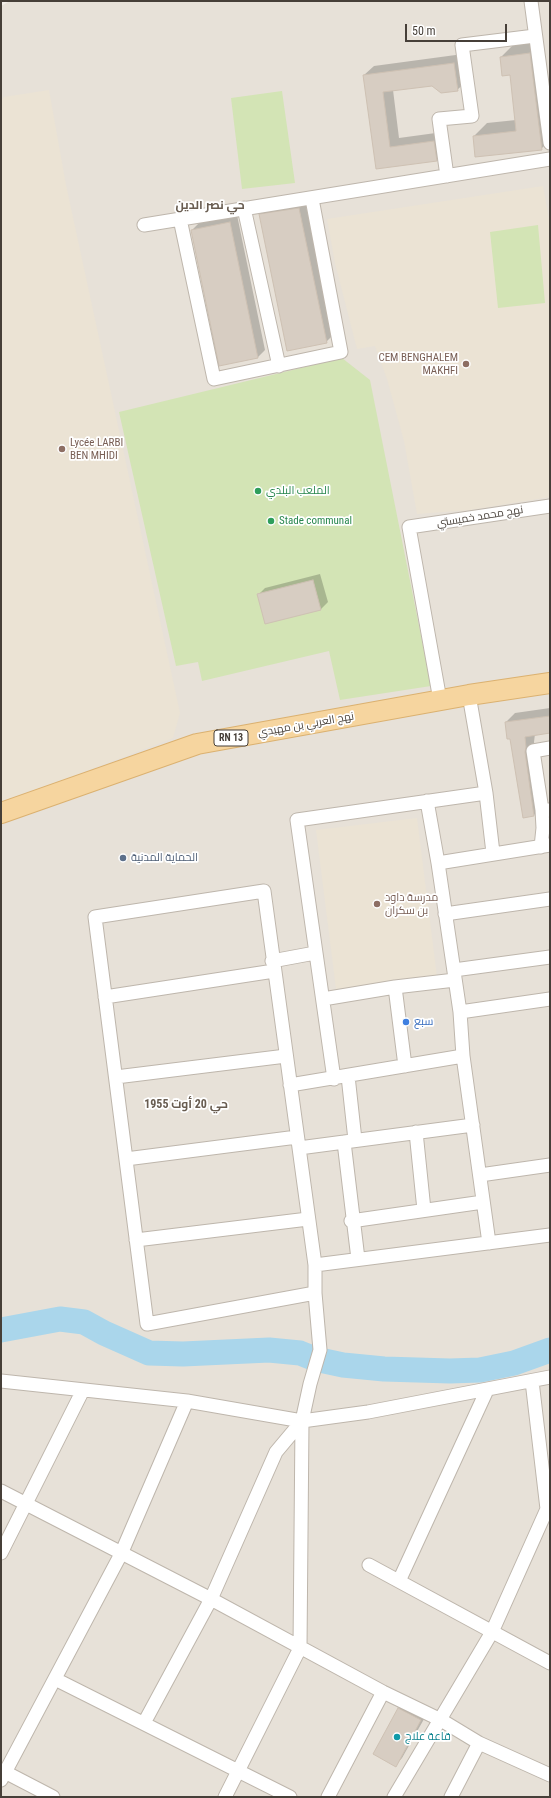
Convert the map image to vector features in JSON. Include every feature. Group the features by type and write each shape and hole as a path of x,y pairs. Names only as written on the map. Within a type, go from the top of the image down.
{"main road":[{"name":"نهج العربي بن مهيدي","path":"1,813 197,744 440,700 550,683"}],"street":[{"path":"531,1 550,143"},
{"path":"447,176 439,119 472,116 462,45 535,36"},
{"path":"144,225 244,208 312,199 550,159"},
{"path":"180,219 214,379 341,352 312,199"},
{"path":"244,208 279,366"},
{"name":"نهج محمد خميستي","path":"440,700 409,527 550,506"},
{"path":"469,695 486,793 492,853"},
{"path":"438,863 492,853 546,846 546,810 533,751 550,748"},
{"path":"334,1079 297,820 486,793"},
{"path":"427,801 446,914 460,1012 463,1056 489,1243"},
{"path":"225,1797 300,1648 302,1421 310,1384 320,1350 315,1293 315,1265 273,966 264,891 95,917 147,1324 315,1293"},
{"path":"446,914 550,899"},
{"path":"106,996 273,966 315,953"},
{"path":"323,999 395,987 550,957"},
{"path":"395,987 405,1066"},
{"path":"460,1012 550,999 550,1003"},
{"path":"116,1077 286,1056"},
{"path":"290,1085 334,1079 463,1056"},
{"path":"348,1076 352,1221 358,1259"},
{"path":"126,1159 298,1142 349,1141 473,1125"},
{"path":"416,1132 424,1210"},
{"path":"480,1176 550,1165"},
{"path":"352,1221 483,1202"},
{"path":"136,1240 308,1219"},
{"path":"315,1265 550,1235"},
{"path":"1,1381 187,1401 302,1421 368,1412 550,1377"},
{"path":"394,1797 492,1632 549,1510 532,1381"},
{"path":"1,1553 83,1390"},
{"path":"398,1581 487,1390"},
{"path":"53,1797 2,1774 55,1679 121,1554 187,1401"},
{"path":"144,1723 210,1599 276,1452 302,1421"},
{"path":"1,1491 210,1599 383,1692 441,1720 479,1743 550,1775"},
{"path":"369,1565 550,1663"},
{"path":"55,1679 290,1797"},
{"path":"328,1797 383,1692"},
{"path":"451,1797 479,1743"}],"shaded area":[{"path":"10,1 550,1 550,1797 1,1797 1,6"},
{"name":"Lycée LARBI BEN MHIDI","path":"49,90 66,185 180,713 173,738 1,804 1,100 4,97"},
{"name":"CEM BENGHALEM MAKHFI","path":"543,186 550,225 550,497 470,510 417,514 404,441 387,379 375,346 357,349 335,263 327,219"},
{"name":"مدرسة داود بن سكران","path":"417,818 437,977 336,989 316,830"}],"green space":[{"path":"282,91 295,183 242,189 231,98"},
{"path":"538,225 545,303 498,308 490,232"},
{"name":"Stade communal","path":"342,358 370,380 431,686 340,700 329,651 202,681 198,662 176,666 119,412"}],"building":[{"path":"530,53 542,150 475,157 473,136 516,131 510,75 502,76 500,57"},
{"path":"454,63 458,91 441,93 432,86 383,92 390,147 434,141 437,161 376,169 363,75"},
{"path":"299,208 327,343 287,351 259,214"},
{"path":"230,222 258,358 219,366 191,230"},
{"path":"313,580 321,610 265,624 257,594"},
{"path":"550,716 550,733 525,737 525,752 534,816 523,818 510,739 507,739 505,722"},
{"name":"قاعة علاج","path":"398,1708 421,1720 396,1767 373,1754"}],"waterway":[{"path":"1,1330 60,1319 84,1322 104,1333 149,1353 183,1354 269,1350 300,1353 315,1359 343,1365 384,1369 450,1371 480,1370 514,1363 550,1350"}],"place":[{"name":"CEM BENGHALEM MAKHFI","path":"466,364"},
{"name":"Lycée LARBI BEN MHIDI","path":"62,449"},
{"name":"الملعب البلدي","path":"258,491"},
{"name":"Stade communal","path":"271,521"},
{"name":"الحماية المدنية","path":"123,858"},
{"name":"مدرسة داود بن سكران","path":"377,904"},
{"name":"سبع","path":"406,1022"},
{"name":"قاعة علاج","path":"397,1737"}],"district":[{"name":"حي نصر الدين","path":"210,206"},
{"name":"حي 20 أوت 1955","path":"186,1105"}]}
